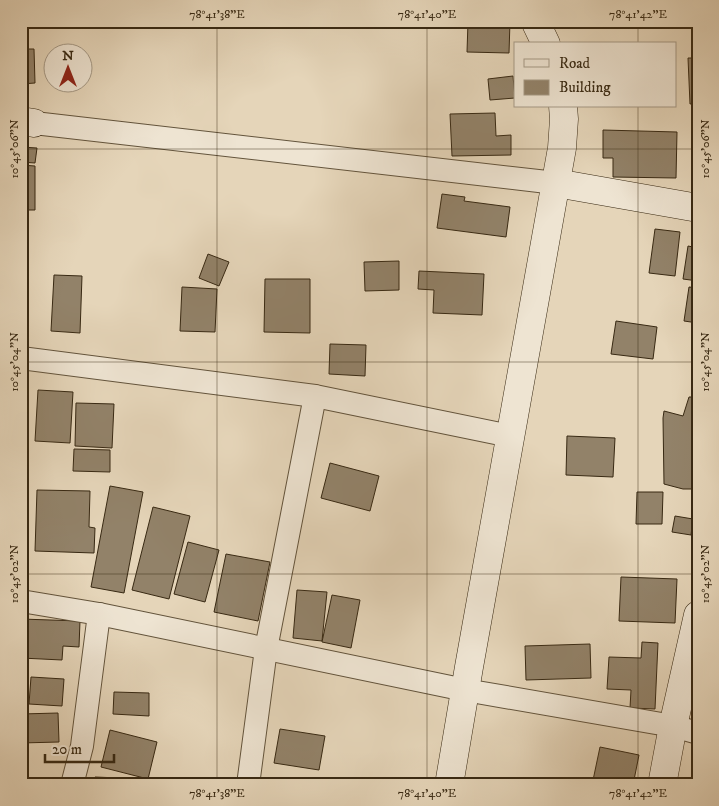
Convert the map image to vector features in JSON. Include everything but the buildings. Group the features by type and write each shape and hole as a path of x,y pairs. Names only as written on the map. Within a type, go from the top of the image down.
{"street":[{"path":"535,21 545,42"},
{"path":"449,785 562,148 563,108"},
{"path":"28,122 556,182 698,208"},
{"path":"21,358 315,396 510,436"},
{"path":"248,785 266,649 315,396"},
{"path":"21,601 99,614 465,690 685,729"},
{"path":"72,785 82,746 99,614"},
{"path":"662,785 685,729 698,615"}]}
